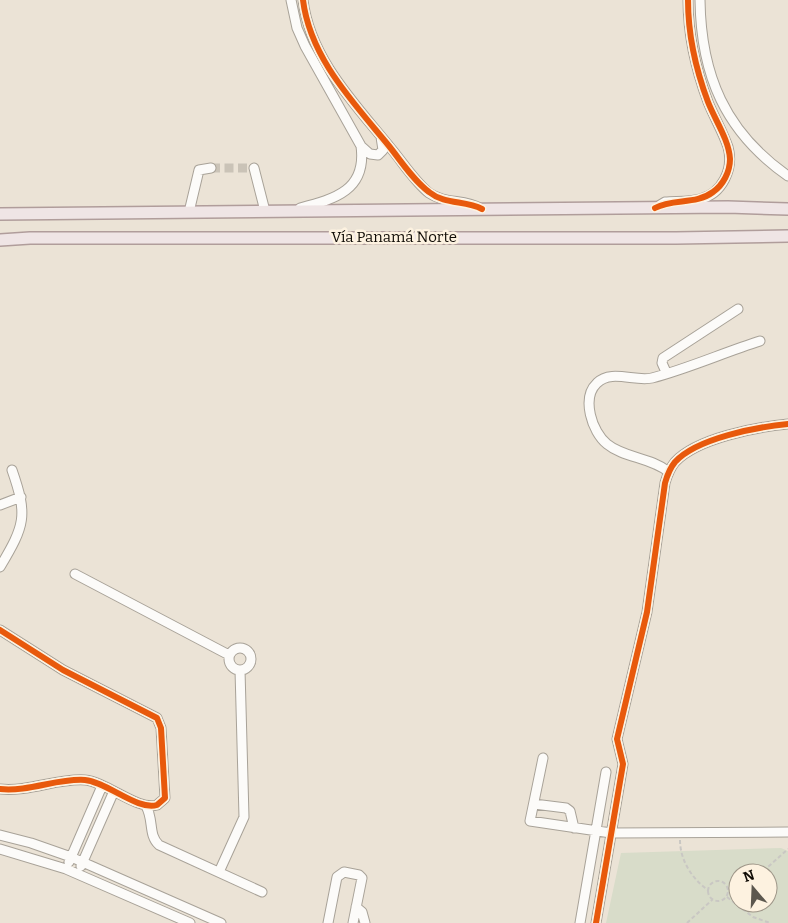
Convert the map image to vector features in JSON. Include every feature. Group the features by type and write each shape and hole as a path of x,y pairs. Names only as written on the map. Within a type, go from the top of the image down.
{"main road":[{"name":"Vía Panamá Norte","path":"0,214 482,209 788,209"},
{"name":"Vía Panamá Norte","path":"0,240 40,238 676,238 788,236"}],"street":[{"path":"291,0 297,28 305,46 361,146 372,155 380,154 384,147 380,135"},
{"path":"303,0 305,14 315,41 337,81 428,192 447,201 473,204 482,209"},
{"path":"655,208 665,202 699,200 711,194 724,180 729,166 727,145 708,102 696,63 688,0"},
{"path":"700,0 704,50 720,102 750,143 788,176"},
{"path":"305,46 315,41"},
{"path":"292,211 338,197 350,188 360,168 361,146"},
{"path":"189,212 199,170 211,168"},
{"path":"254,168 265,211"},
{"path":"666,372 662,363 663,358 738,309"},
{"path":"669,472 655,462 608,445 599,436 593,423 589,403 591,391 597,382 606,377 641,379 760,341"},
{"path":"596,923 623,764 618,740 647,612 665,483 669,472 675,462 688,452 714,440 758,427 788,424"},
{"path":"0,567 20,528 24,511 12,470"},
{"path":"0,505 21,497"},
{"path":"75,574 230,655"},
{"path":"0,630 63,670 157,718 161,728 165,798 157,805 146,806 85,780 21,789 0,789"},
{"path":"241,648 250,652 251,662 245,669 240,670 230,663 230,655 232,651 241,648"},
{"path":"219,872 244,817 240,670"},
{"path":"543,758 530,821 612,833 788,832"},
{"path":"580,923 606,772"},
{"path":"66,869 102,786"},
{"path":"77,874 114,791"},
{"path":"534,804 566,808 570,811 574,828"},
{"path":"146,806 152,819 152,834 160,845 262,892"},
{"path":"0,835 31,843 71,857 221,923"},
{"path":"0,849 66,869 190,923"},
{"path":"328,923 340,874 359,875 362,878 353,923"},
{"path":"356,907 362,912 365,923"}],"path":[{"path":"680,833 680,852 696,882 708,890 713,899"},
{"path":"772,863 788,849"},
{"path":"708,890 713,882 723,881 728,889 727,897"},
{"path":"713,899 720,900 727,897"},
{"path":"727,897 753,917 767,923"},
{"path":"687,923 713,899"}],"green space":[{"path":"781,848 788,851 788,923 606,923 621,853"}],"tunnel":[{"path":"211,168 254,168"}],"cycle path":[{"path":"303,0 307,21 314,41 324,60 348,96 412,176 435,196 482,209"},
{"path":"655,208 669,203 699,199 713,192 723,182 730,164 727,145 708,102 696,65 689,26 688,0"},
{"path":"596,923 623,764 617,739 647,612 665,483 668,475 675,462 685,454 712,440 744,431 788,424"},
{"path":"0,630 63,670 157,718 161,728 165,798 157,805 149,806 94,782 85,780 64,781 22,789 0,789"}]}
